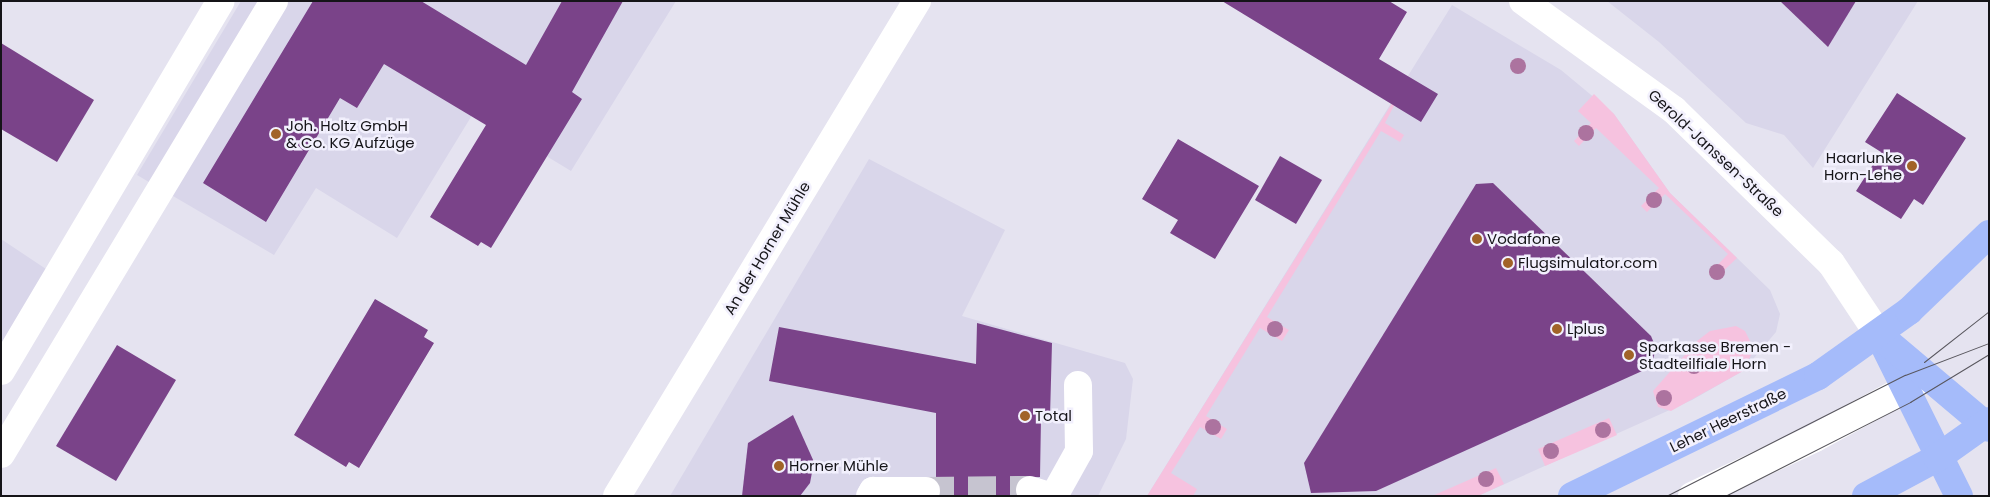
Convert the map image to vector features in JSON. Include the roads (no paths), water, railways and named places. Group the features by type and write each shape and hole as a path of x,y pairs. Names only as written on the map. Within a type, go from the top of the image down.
{"main road":[{"name":"Leher Heerstraße","path":"1572,496 1777,397 1879,335 1989,234"},
{"path":"1866,496 1937,458 1988,424 1879,335"},
{"path":"1879,335 1937,458 1959,496"}],"street":[{"path":"1,371 221,1"},
{"path":"1,454 274,1"},
{"name":"An der Horner Mühle","path":"617,496 918,1"},
{"name":"Gerold-Janssen-Straße","path":"1523,1 1674,110 1831,263 1879,335"},
{"path":"1692,496 1905,390 1928,376"},
{"path":"1044,494 1079,451 1078,385"},
{"path":"870,496 873,491 926,491"}],"tunnel":[{"path":"926,491 1030,490"}],"tram line":[{"path":"1924,362 1989,311"},
{"path":"1666,496 1905,375 1989,343"},
{"path":"1725,496 1910,402 1989,354"}],"place":[{"name":"Joh. Holtz GmbH & Co. KG Aufzüge","path":"276,134"},
{"name":"Haarlunke Horn-Lehe","path":"1912,166"},
{"name":"Vodafone","path":"1477,239"},
{"name":"Flugsimulator.com","path":"1508,263"},
{"name":"Lplus","path":"1557,329"},
{"name":"Sparkasse Bremen - Stadteilfiale Horn","path":"1629,355"},
{"name":"Total","path":"1025,416"},
{"name":"Horner Mühle","path":"779,466"}]}
